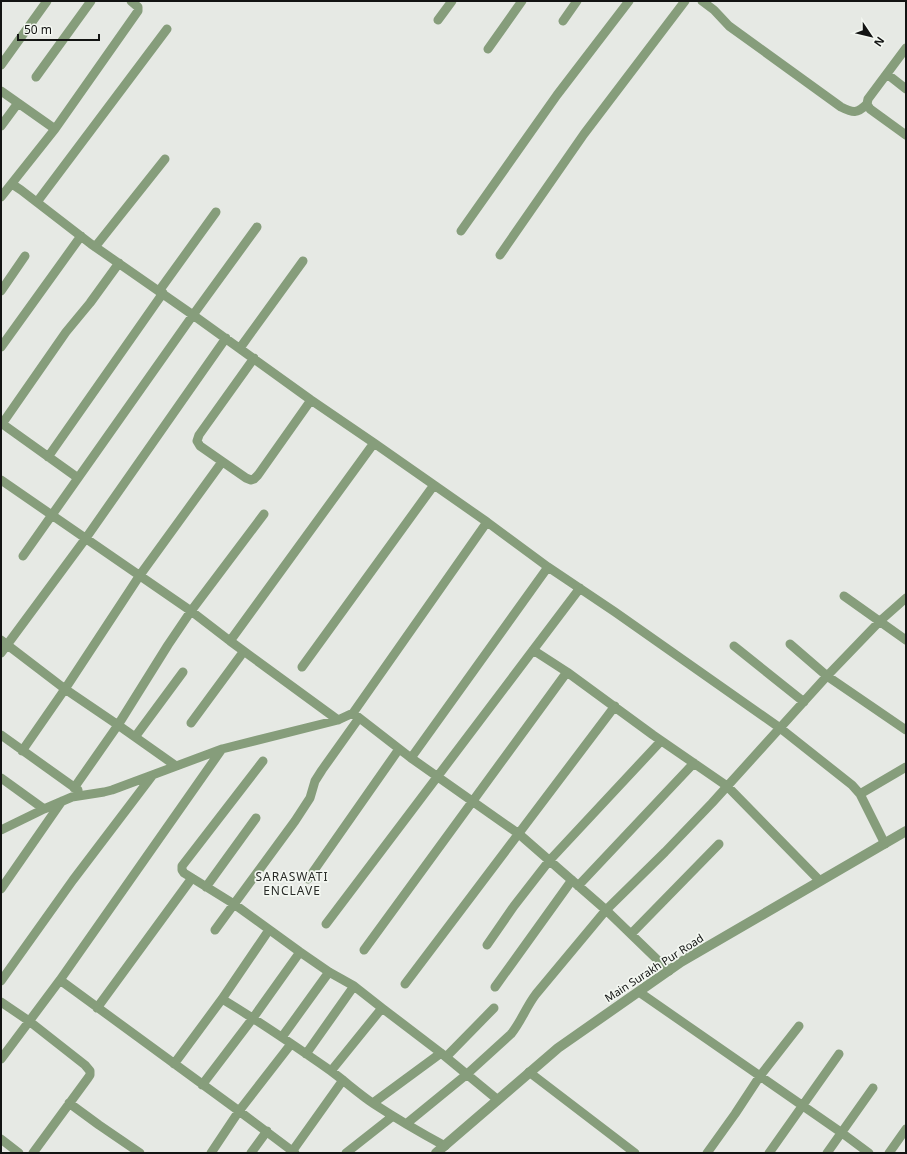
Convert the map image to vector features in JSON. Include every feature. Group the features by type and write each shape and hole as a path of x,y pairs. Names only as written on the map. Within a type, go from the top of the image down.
{"street":[{"path":"1,65 47,1"},
{"path":"36,78 91,1"},
{"path":"1,197 55,129 138,10 138,7 131,1"},
{"path":"438,20 452,1"},
{"path":"488,49 522,1"},
{"path":"563,21 577,1"},
{"path":"461,231 557,95 629,1"},
{"path":"500,255 584,134 685,1"},
{"path":"702,1 714,10 729,26 841,107 849,111 855,112 867,104 868,99 906,48"},
{"path":"37,202 167,29"},
{"path":"887,74 906,89"},
{"path":"1,91 55,129"},
{"path":"1,126 18,103"},
{"path":"867,104 870,109 906,135"},
{"path":"95,247 165,159"},
{"path":"12,184 95,247 226,338 311,400 487,522 548,567 615,612 780,728 852,785 860,794 885,844"},
{"path":"48,457 216,212"},
{"path":"23,556 257,227"},
{"path":"1,347 81,236"},
{"path":"1,291 25,256"},
{"path":"240,348 303,260"},
{"path":"78,478 1,423 62,338 119,263"},
{"path":"1,653 4,643 86,538 226,338"},
{"path":"254,358 199,435 197,441 200,446 246,478 251,480 254,479 311,400"},
{"path":"230,641 374,443"},
{"path":"22,751 140,575 222,462"},
{"path":"2,484 52,515 140,575 338,720"},
{"path":"302,667 434,485"},
{"path":"74,788 118,725 191,611 264,514"},
{"path":"215,930 306,804 322,770 356,716 487,522"},
{"path":"411,758 548,567"},
{"path":"326,924 438,778 580,588"},
{"path":"844,596 906,640"},
{"path":"406,1124 466,1075 511,1034 516,1028 528,1003 606,910 666,852 828,676 880,621 906,598"},
{"path":"4,643 65,689 176,766"},
{"path":"790,644 828,676 906,730"},
{"path":"734,646 804,702"},
{"path":"533,650 567,672 661,741 727,786 820,881"},
{"path":"191,723 244,651"},
{"path":"135,737 183,672"},
{"path":"364,950 567,672"},
{"path":"405,984 615,706"},
{"path":"2,829 72,797 112,790 222,749 356,716"},
{"path":"356,716 438,778 519,834 606,910 670,971"},
{"path":"1,735 84,795"},
{"path":"487,945 549,860 661,741"},
{"path":"1,1058 60,980 222,749"},
{"path":"308,879 399,749"},
{"path":"262,761 182,866 184,873 234,904 329,972 354,986 444,1055 466,1075 498,1100"},
{"path":"495,987 575,883 694,763"},
{"path":"860,794 906,767"},
{"path":"1,981 73,880 152,775"},
{"path":"1,778 44,809"},
{"path":"1,889 62,801"},
{"path":"206,887 256,818"},
{"name":"Main Surakh Pur Road","path":"436,1153 558,1048 681,962 906,831"},
{"path":"631,934 719,844"},
{"path":"97,1008 192,878"},
{"path":"174,1064 222,999 269,930"},
{"path":"202,1085 253,1018 300,952"},
{"path":"282,1037 329,972"},
{"path":"60,980 267,1131 293,1152 343,1080"},
{"path":"306,1054 354,986"},
{"path":"639,992 869,1153"},
{"path":"222,999 282,1037 331,1071 373,1103 444,1146"},
{"path":"1,1002 29,1021 85,1065 90,1071 88,1078 33,1153"},
{"path":"331,1071 382,1008"},
{"path":"373,1103 444,1055 494,1008"},
{"path":"707,1153 760,1076 799,1026"},
{"path":"210,1153 239,1111 291,1044"},
{"path":"769,1153 839,1054"},
{"path":"529,1072 635,1153"},
{"path":"827,1153 873,1088"},
{"path":"69,1103 140,1153"},
{"path":"346,1153 393,1116"},
{"path":"889,1153 906,1129"},
{"path":"252,1153 267,1131"},
{"path":"1,1139 19,1153"}],"district":[{"name":"SARASWATI ENCLAVE","path":"292,884"}]}
